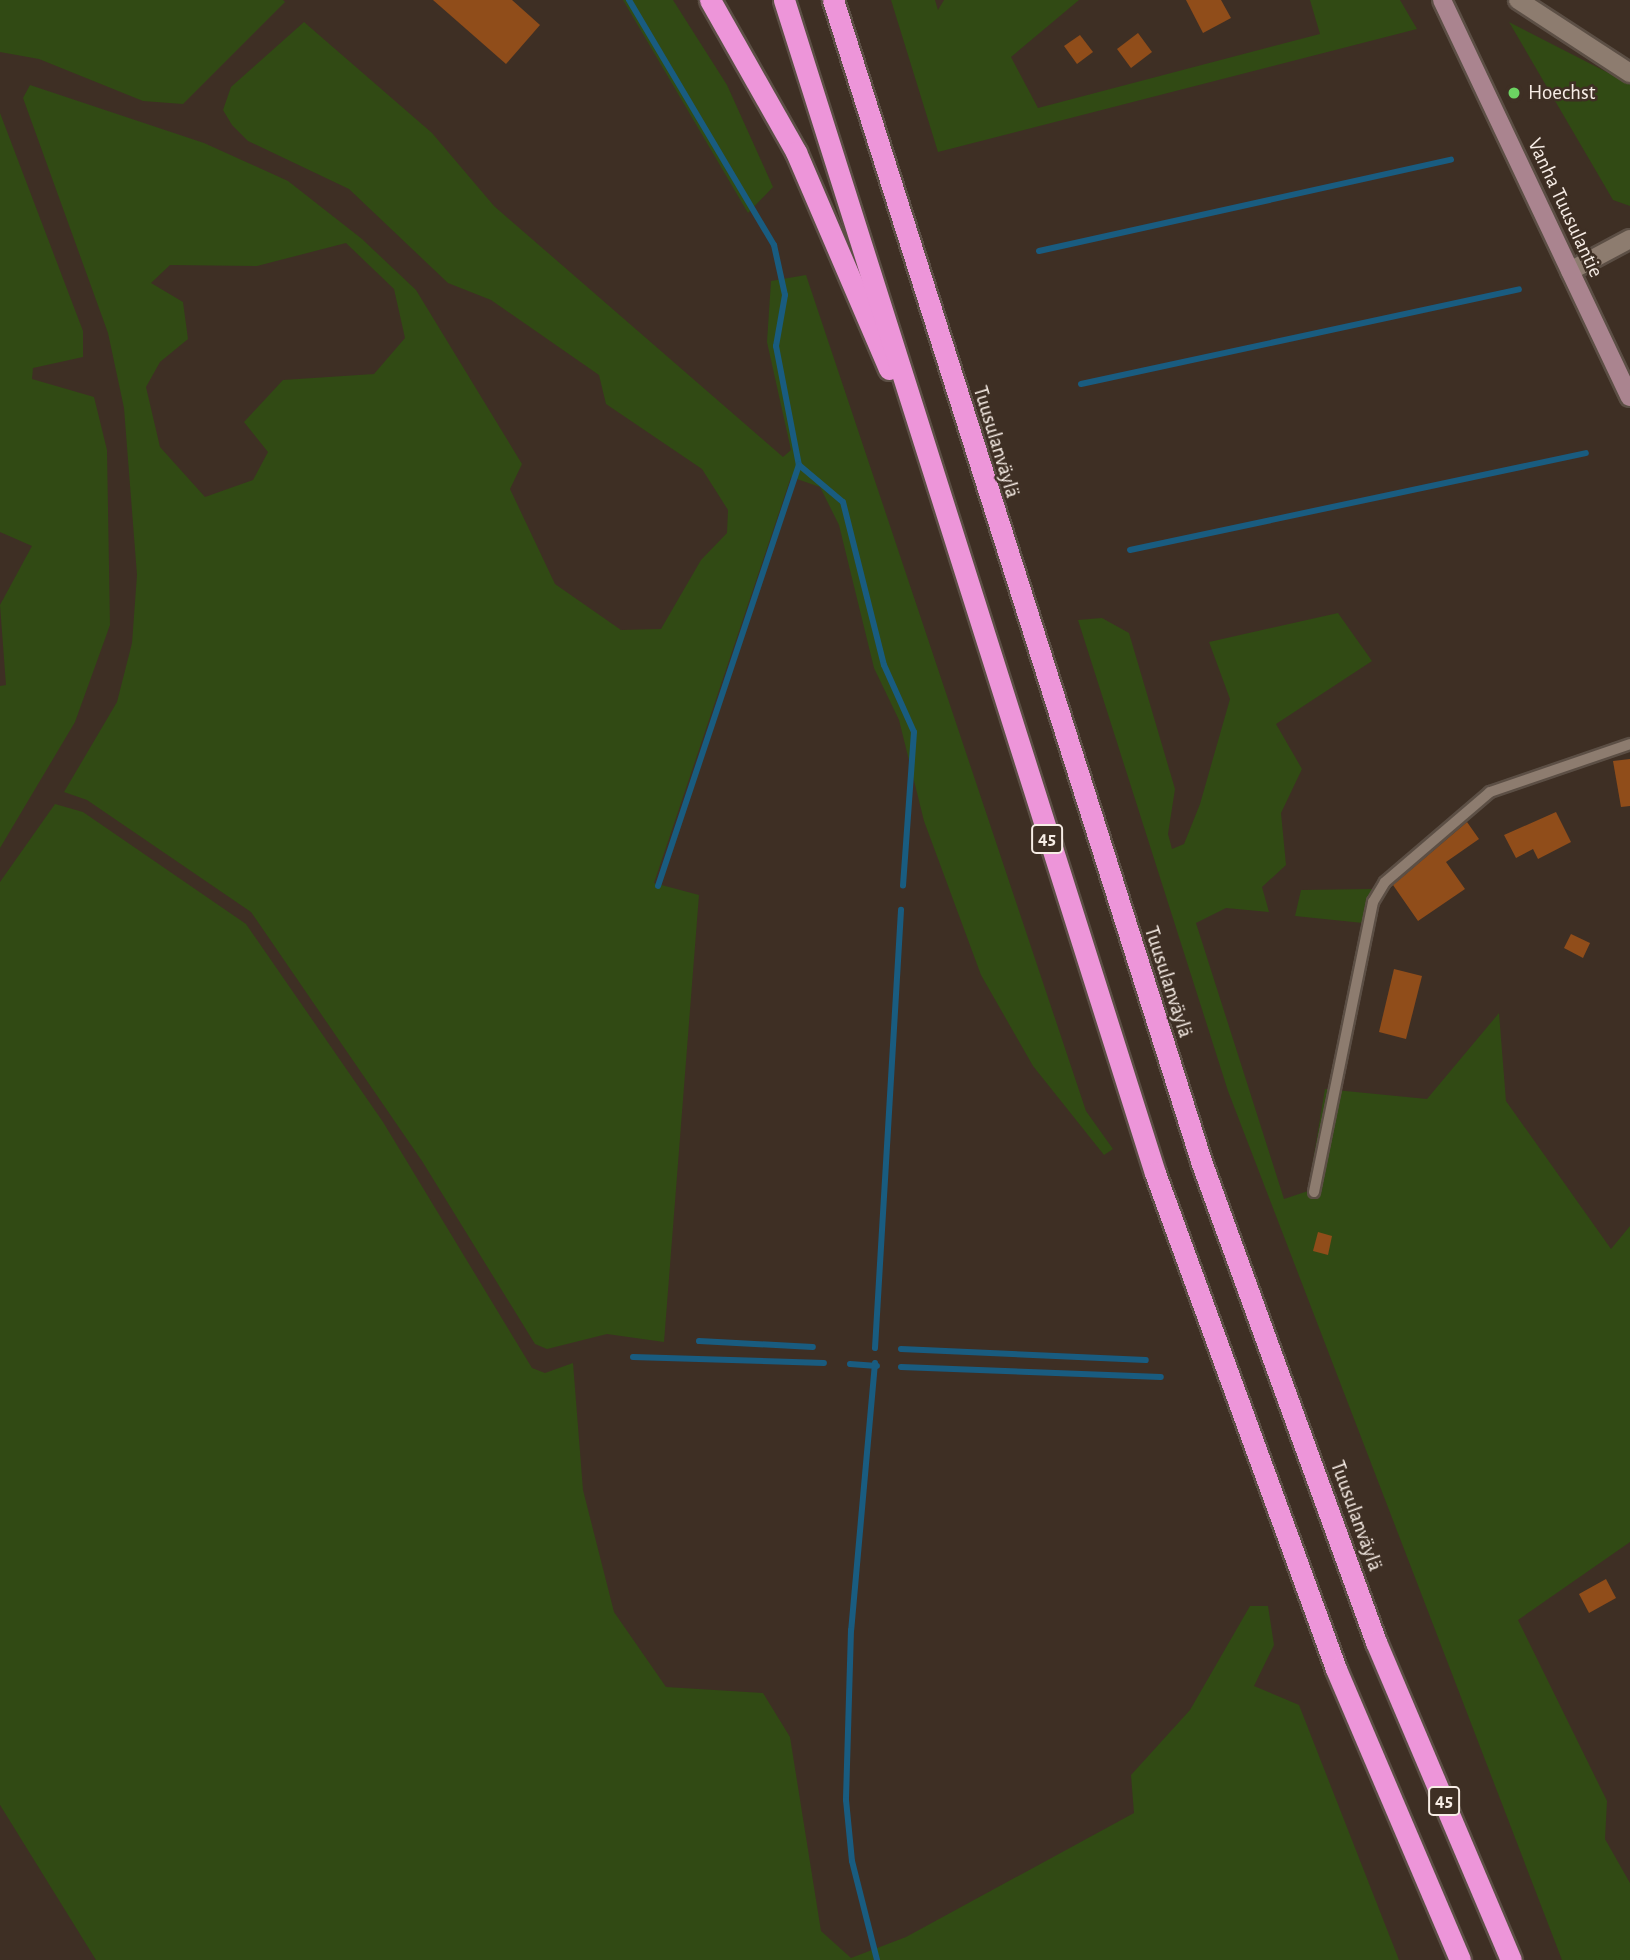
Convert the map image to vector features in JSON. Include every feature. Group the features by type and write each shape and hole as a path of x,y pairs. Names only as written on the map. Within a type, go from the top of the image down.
{"highway":[{"path":"710,0 796,152 921,434"},
{"name":"45","path":"784,0 1156,1173 1336,1669 1460,1960"},
{"name":"Tuusulanväylä","path":"835,0 1201,1161 1376,1642 1511,1960"}],"main road":[{"name":"Vanha Tuusulantie","path":"1442,0 1630,397"}],"street":[{"path":"1518,0 1630,73"},
{"path":"1570,271 1630,239"}],"lane":[{"path":"1314,1192 1373,902 1385,882 1490,792 1630,744"}],"green space":[{"path":"0,0 285,2 183,104 143,101 39,59 0,52"},
{"path":"623,0 673,0 727,85 773,187 748,213"},
{"path":"891,0 935,0 938,10 944,0 1079,0 1011,57 1038,108 1320,34 1310,0 1400,0 1417,29 938,152"},
{"path":"304,22 432,133 494,206 783,457 791,450 767,342 771,281 806,275 1086,1111 1113,1149 1104,1155 1033,1066 981,975 924,821 899,720 874,668 839,525 820,487 791,477 654,883 699,895 664,1342 607,1334 547,1349 535,1344 422,1161 251,912 87,800 64,792 117,702 132,643 137,575 124,408 108,333 23,98 30,85 204,143 288,181 362,239 416,290 522,464 510,489 555,584 621,630 661,629 701,560 727,533 728,510 702,469 606,404 599,375 491,300 448,283 349,189 248,141 232,125 223,110 231,87","holes":["346,243 394,289 405,338 374,374 283,380 244,422 268,452 253,480 205,497 160,447 146,387 160,362 188,339 183,302 151,283 170,265 257,266"]},
{"path":"1509,22 1630,84 1630,206 1613,200"},
{"path":"0,113 83,331 83,357 33,368 32,379 94,397 107,450 110,625 75,722 0,848 0,686 6,685 0,605 32,546 0,532"},
{"path":"1338,613 1372,661 1276,724 1302,769 1281,813 1286,865 1262,887 1269,912 1226,908 1196,923 1284,1199 1308,1191 1325,1089 1427,1099 1499,1013 1506,1101 1611,1249 1630,1226 1630,1542 1518,1620 1607,1801 1605,1839 1630,1883 1630,1960 1562,1960 1228,1091 1078,620 1102,618 1129,633 1175,789 1168,834 1172,849 1184,844 1200,804 1230,699 1209,642"},
{"path":"55,804 83,812 246,924 383,1122 532,1368 545,1373 573,1363 583,1490 614,1612 666,1687 763,1693 790,1737 821,1931 851,1958 906,1937 1134,1813 1131,1775 1190,1710 1250,1606 1268,1606 1274,1645 1254,1686 1299,1705 1399,1960 96,1960 0,1805 0,882"},
{"path":"1372,889 1363,923 1295,916 1301,890"}],"building":[{"path":"433,0 512,0 540,25 506,64"},
{"path":"1186,0 1221,0 1231,18 1203,33"},
{"path":"1138,33 1152,52 1131,68 1117,49"},
{"path":"1080,35 1093,52 1077,64 1064,46"},
{"path":"1630,759 1630,806 1621,807 1613,761"},
{"path":"1556,812 1571,842 1538,859 1533,849 1516,858 1504,835"},
{"path":"1467,822 1479,839 1446,862 1465,889 1418,921 1393,885"},
{"path":"1571,934 1590,943 1583,958 1564,948"},
{"path":"1394,969 1422,976 1406,1039 1379,1032"},
{"path":"1318,1232 1332,1236 1328,1255 1313,1251"},
{"path":"1606,1579 1616,1598 1589,1613 1579,1594"}],"waterway":[{"path":"629,0 774,245 785,295 776,346 799,465 843,502 884,665 914,732 903,886"},
{"path":"1039,251 1451,160"},
{"path":"1081,384 1519,289"},
{"path":"1130,550 1586,453"},
{"path":"658,886 799,465"},
{"path":"875,1348 901,910"},
{"path":"699,1341 813,1347"},
{"path":"901,1349 1146,1360"},
{"path":"633,1357 824,1363"},
{"path":"875,1363 851,1630 846,1800 852,1861 877,1960"},
{"path":"850,1364 877,1366"},
{"path":"901,1367 1161,1377"}],"place":[{"name":"Hoechst","path":"1514,93"}]}
